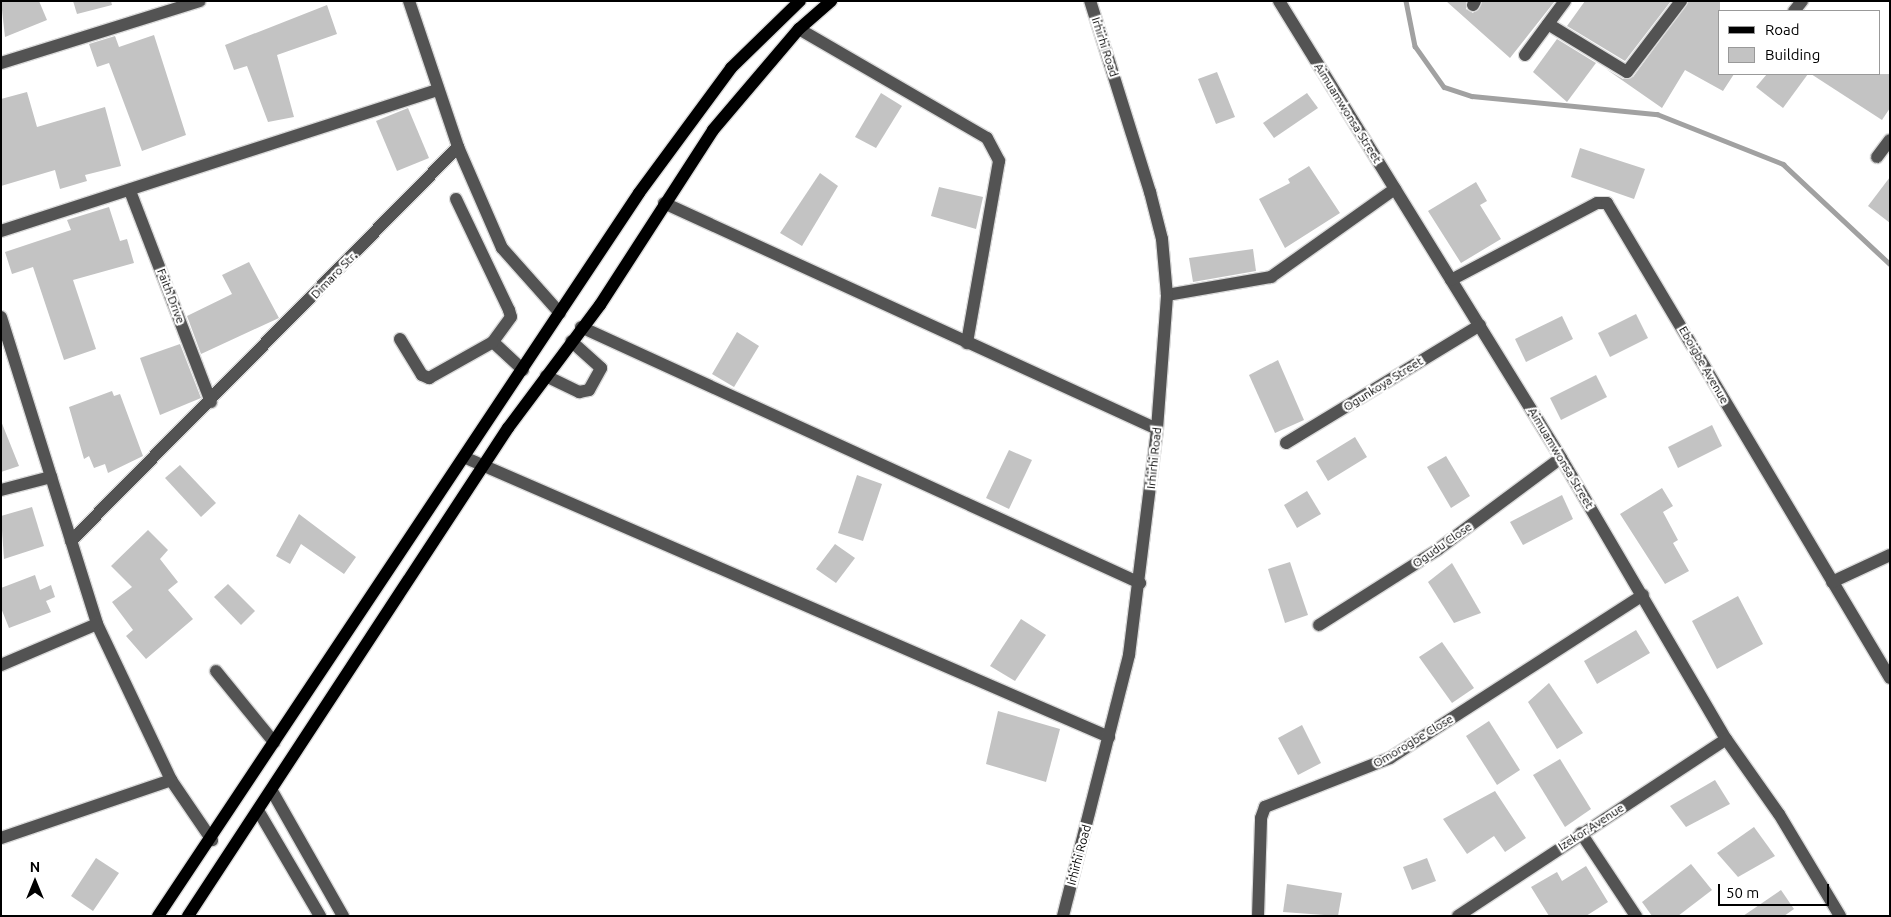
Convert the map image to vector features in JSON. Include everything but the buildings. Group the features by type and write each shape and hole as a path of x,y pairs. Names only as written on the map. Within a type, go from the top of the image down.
{"main road":[{"path":"158,916 212,840 274,742 466,458 639,193 731,68 800,1"},
{"path":"188,916 546,376 581,328 735,99 799,29 832,1"}],"street":[{"path":"1,63 200,1"},
{"path":"409,1 458,147 502,248 560,313"},
{"name":"Irhirhi Road","path":"1063,916 1110,737 1140,582 1157,429 1167,295 1162,239 1150,192 1090,1"},
{"name":"Aimuamwonsa Street","path":"1279,1 1480,325 1643,596 1726,739 1780,814 1840,916"},
{"path":"1524,54 1565,1"},
{"path":"1548,24 1627,72 1681,1"},
{"path":"799,29 987,138 999,161 967,343"},
{"path":"1,231 130,191 438,90"},
{"path":"1877,157 1890,140"},
{"name":"Dimaro Str.","path":"71,541 211,402 458,147"},
{"path":"1167,295 1271,277 1395,189"},
{"name":"Faith Drive","path":"130,191 211,402"},
{"path":"400,340 422,376 429,378 493,342 510,317 509,310 456,199"},
{"path":"664,203 1157,429"},
{"name":"Eboigbe Avenue","path":"1452,280 1597,203 1607,203 1890,678"},
{"path":"1,317 97,624 170,780 212,840"},
{"name":"Ogunkoya Street","path":"1286,443 1480,325"},
{"path":"581,328 1140,582"},
{"path":"546,376 579,392 589,390 601,368 571,341"},
{"path":"493,342 523,370"},
{"path":"466,458 1110,737"},
{"name":"Ogudu Close","path":"1319,625 1437,550 1560,458"},
{"path":"1,490 51,477"},
{"path":"1832,582 1890,555"},
{"name":"Omorogbe Close","path":"1258,916 1261,818 1265,807 1390,758 1643,596"},
{"path":"1,665 97,624"},
{"path":"216,672 274,742"},
{"name":"Izekor Avenue","path":"1459,915 1726,739"},
{"path":"1,838 170,780"},
{"path":"272,791 343,916"},
{"path":"258,812 319,914 336,902"},
{"path":"1581,833 1636,916"}],"waterway":[{"path":"1406,1 1415,46 1444,87 1472,96 1657,114 1783,164 1890,264"}]}
